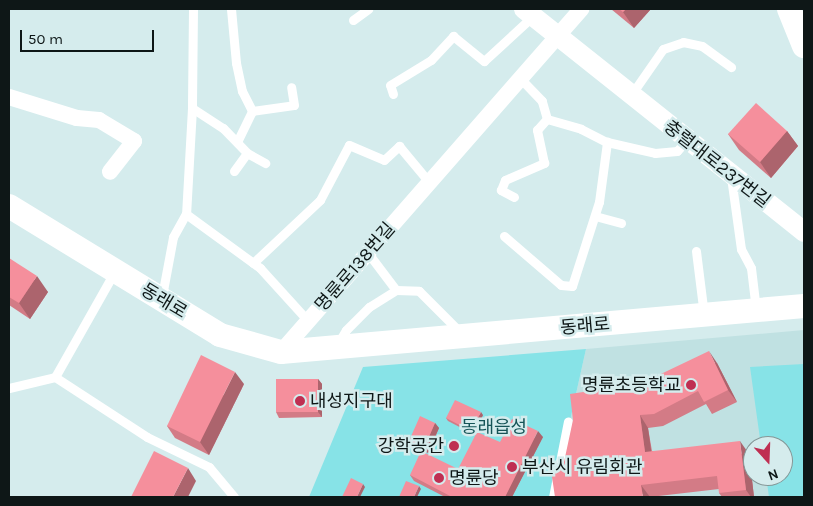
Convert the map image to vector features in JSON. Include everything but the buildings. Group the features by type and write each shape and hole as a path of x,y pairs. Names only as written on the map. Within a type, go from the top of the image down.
{"main road":[{"path":"789,9 804,46"},
{"name":"동래로","path":"9,206 220,335 281,352 334,349 804,306"}],"street":[{"name":"명륜로138번길","path":"281,352 581,9"},
{"name":"충렬대로237번길","path":"528,12 804,232"},
{"path":"9,97 77,118 99,120 134,141 110,172"}],"lane":[{"path":"161,299 173,237 186,214 192,108 193,9"},
{"path":"231,9 236,63 242,90 252,111"},
{"path":"353,20 368,9"},
{"name":"충렬대로237번길","path":"393,94 390,85 431,60 454,36 484,61 528,12"},
{"path":"631,95 662,49 683,42 702,46 731,67"},
{"path":"520,78 542,101 547,119"},
{"path":"252,111 294,105 291,87"},
{"path":"192,108 223,128 247,153 265,162"},
{"path":"237,142 252,111"},
{"path":"547,119 581,129 607,142 655,153 678,151 687,140"},
{"path":"514,197 501,190 505,180 544,164 537,130 547,119"},
{"path":"504,236 561,285 572,286 595,216 607,142"},
{"path":"253,263 320,200 350,145 384,160 399,146 429,182"},
{"path":"234,171 247,153"},
{"path":"730,174 741,249 751,268 756,311"},
{"path":"186,214 253,263 308,321"},
{"path":"595,216 621,222"},
{"path":"696,251 704,315"},
{"path":"368,253 396,290"},
{"path":"9,388 55,376 116,271"},
{"path":"334,349 346,330 369,307 396,290 420,291 465,337"},
{"path":"55,376 147,436 209,467 234,497"},
{"path":"554,497 568,421"}],"shaded area":[{"name":"명륜초등학교","path":"804,330 804,497 553,497 586,349"}],"green space":[{"name":"동래읍성","path":"586,349 553,497 309,497 363,367"},
{"path":"804,364 804,497 769,497 767,486 793,486 793,436 760,436 750,367"}],"place":[{"name":"명륜초등학교","path":"691,385"},
{"name":"내성지구대","path":"300,401"},
{"name":"강학공간","path":"454,446"},
{"name":"부산시 유림회관","path":"512,467"},
{"name":"명륜당","path":"439,478"}]}
